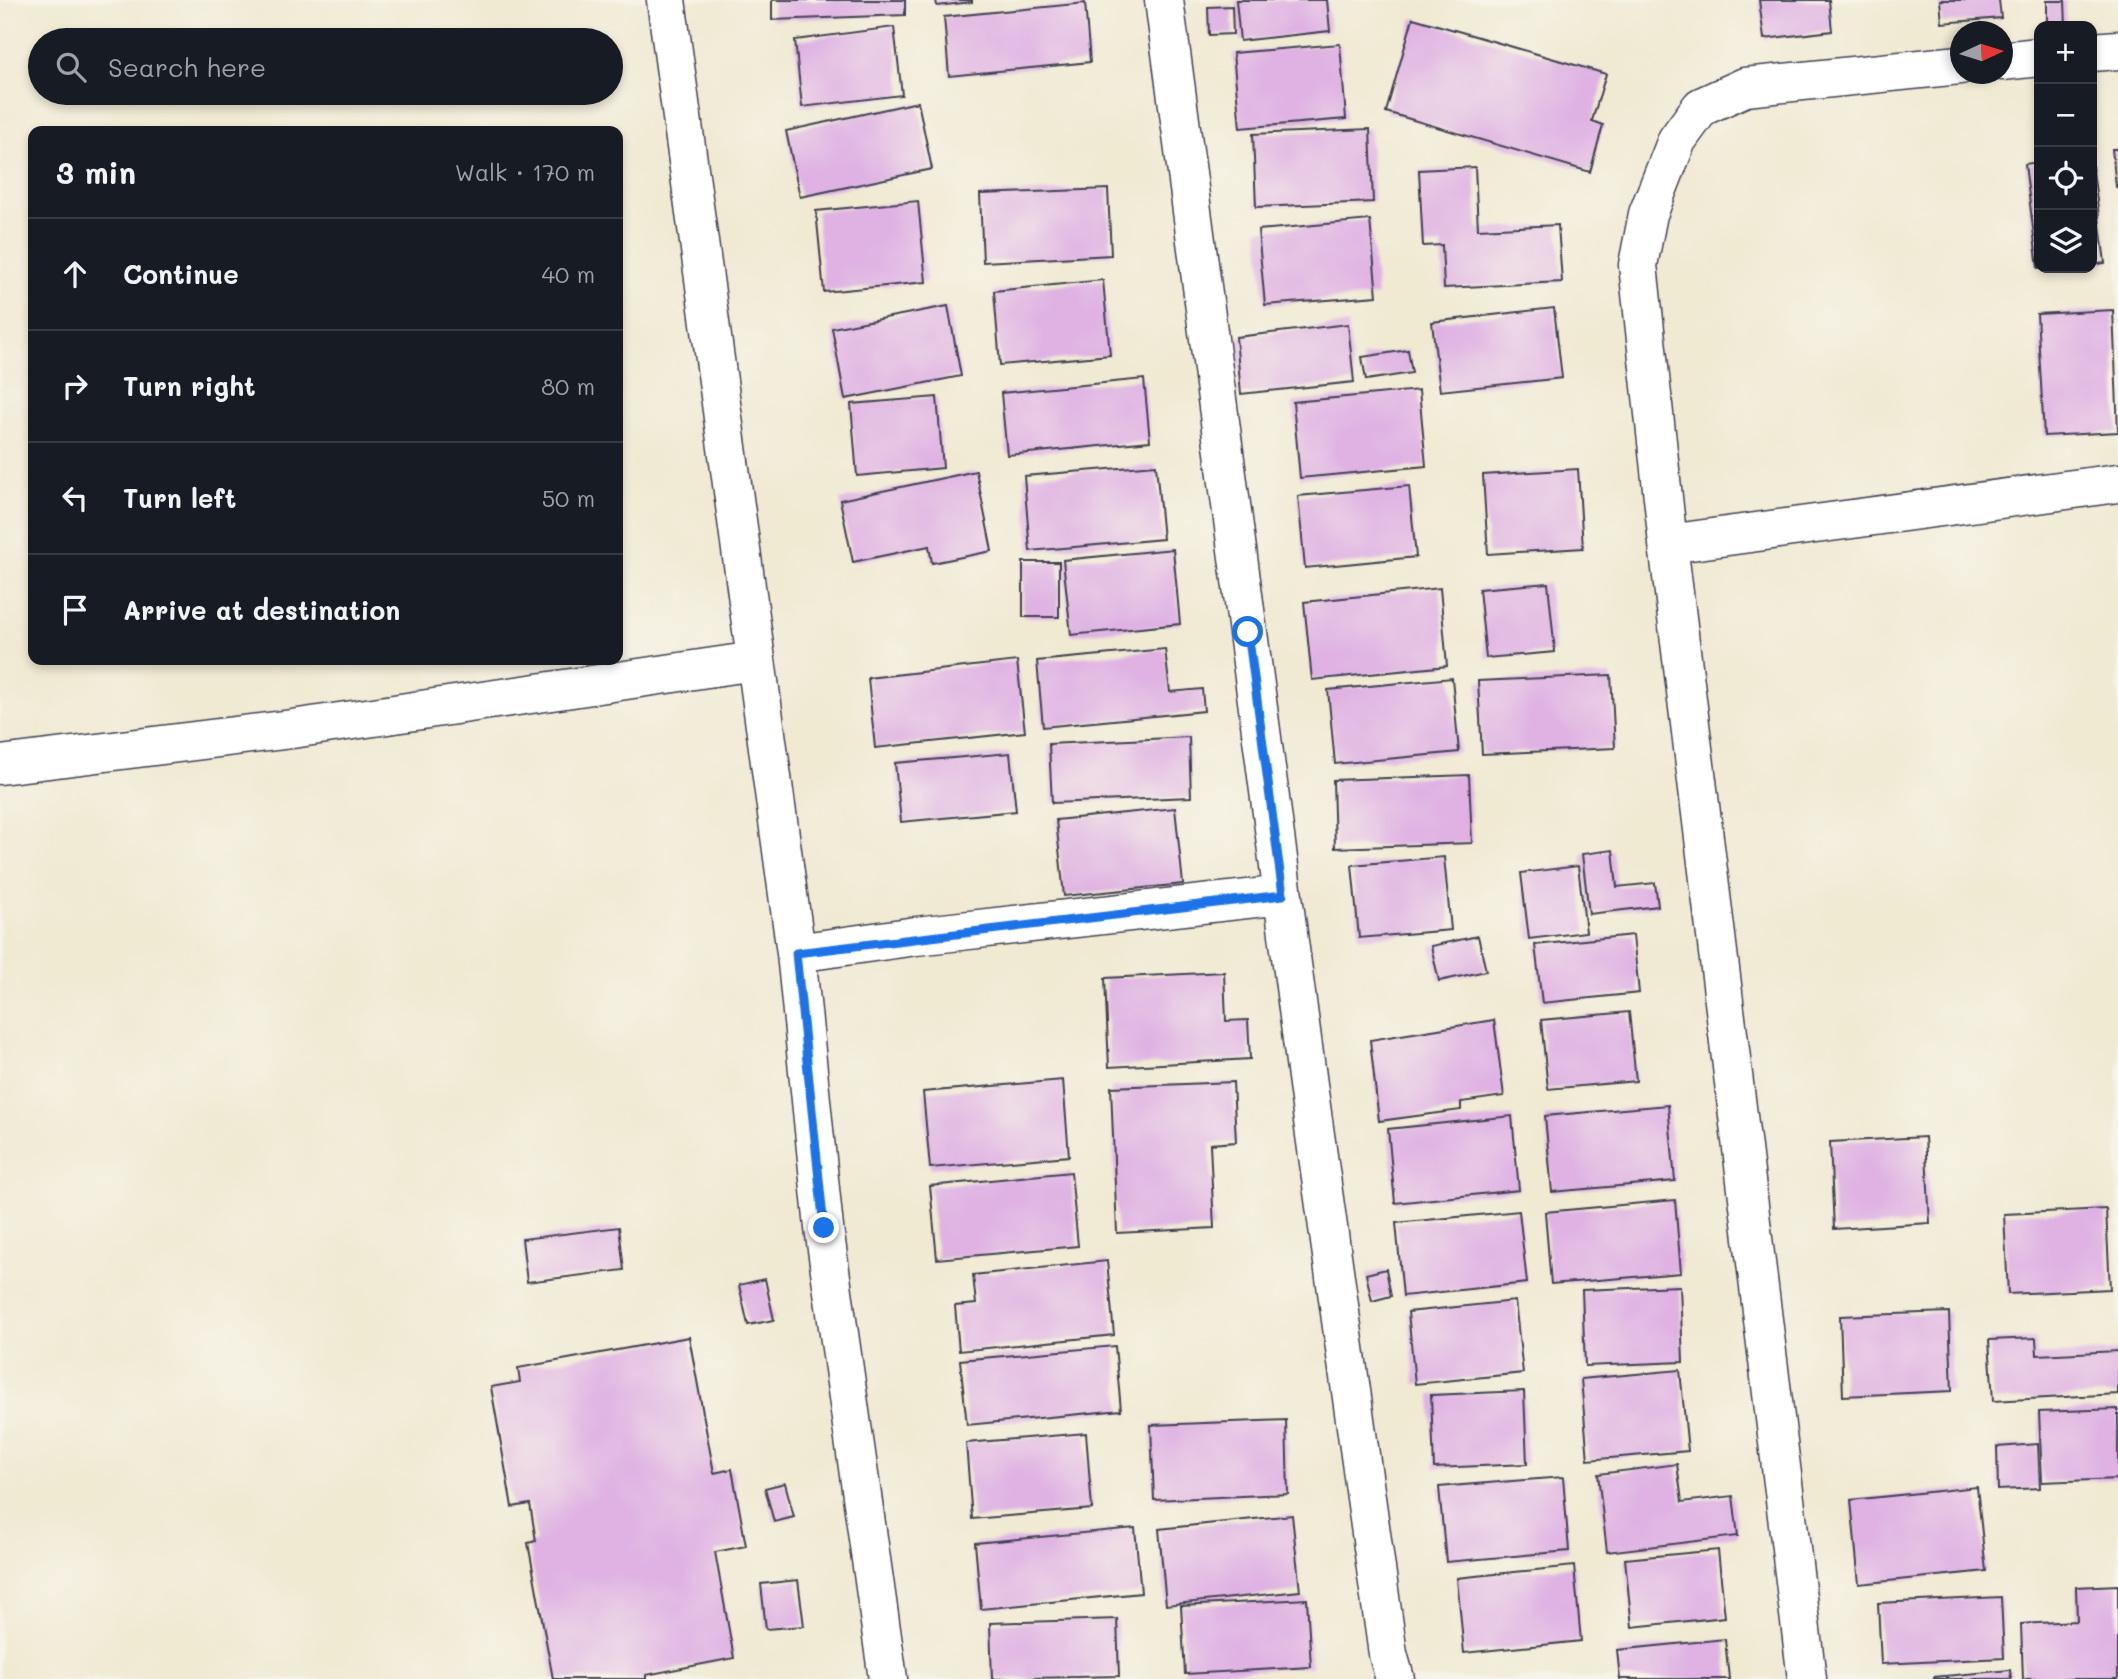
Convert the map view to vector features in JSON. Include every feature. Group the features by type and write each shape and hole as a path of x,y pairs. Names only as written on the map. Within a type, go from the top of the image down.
{"street":[{"path":"666,0 796,953 826,1242 888,1679"},
{"path":"1164,0 1283,895 1379,1586 1395,1679"},
{"path":"2097,52 2118,50"},
{"path":"2013,60 2034,58"},
{"path":"1807,1679 1668,544 1638,265 1648,214 1677,140 1701,107 1745,87 1950,66"},
{"path":"1668,544 2118,483"},
{"path":"0,765 305,727 755,662"},
{"path":"796,953 1283,895"}],"building":[{"path":"772,0 905,0 905,15 772,20"},
{"path":"936,0 972,0 972,2 937,6"},
{"path":"1236,0 1327,0 1330,31 1240,41"},
{"path":"1759,0 1829,0 1832,31 1764,39"},
{"path":"1940,0 1999,0 2001,18 1942,23"},
{"path":"2047,1 2065,1 2066,21 2047,21"},
{"path":"1085,3 1090,62 949,76 944,17"},
{"path":"1232,6 1233,34 1209,35 1208,7"},
{"path":"1413,18 1606,74 1592,121 1603,125 1590,172 1386,112"},
{"path":"894,27 902,95 802,107 795,40"},
{"path":"1340,44 1346,119 1240,128 1233,53"},
{"path":"918,102 932,169 800,197 786,131"},
{"path":"1370,129 1373,202 1256,207 1253,134"},
{"path":"2112,149 2118,149 2116,187"},
{"path":"2034,163 2034,236 2025,164"},
{"path":"1475,167 1478,229 1558,225 1562,282 1444,288 1442,245 1423,246 1419,170"},
{"path":"1108,189 1111,255 983,262 980,194"},
{"path":"918,201 926,282 824,292 816,211"},
{"path":"2097,201 2105,263 2097,264"},
{"path":"1370,220 1377,296 1265,305 1258,230"},
{"path":"1103,280 1110,355 1000,365 994,291"},
{"path":"948,306 961,376 845,399 832,328"},
{"path":"1554,308 1562,378 1440,391 1432,322"},
{"path":"2113,310 2118,432 2044,436 2037,314"},
{"path":"1348,324 1354,382 1241,394 1236,337"},
{"path":"1408,350 1412,373 1366,380 1362,357"},
{"path":"1144,379 1150,441 1007,455 1001,393"},
{"path":"1419,390 1426,466 1300,478 1293,402"},
{"path":"937,397 943,468 857,476 851,404"},
{"path":"1156,465 1163,539 1030,551 1024,476"},
{"path":"1578,469 1583,548 1488,554 1483,475"},
{"path":"976,471 992,551 932,563 929,546 853,562 840,500"},
{"path":"1409,486 1416,557 1305,568 1298,496"},
{"path":"1173,549 1180,624 1071,635 1063,560"},
{"path":"1023,562 1059,562 1059,617 1023,617"},
{"path":"1548,583 1555,652 1486,658 1479,589"},
{"path":"1440,588 1447,666 1312,680 1304,602"},
{"path":"1165,649 1170,692 1202,689 1204,711 1043,727 1037,661"},
{"path":"1017,661 1025,732 875,748 868,678"},
{"path":"1611,675 1615,748 1482,754 1478,681"},
{"path":"1452,678 1459,752 1335,764 1328,690"},
{"path":"1189,737 1191,797 1052,803 1049,744"},
{"path":"1010,753 1016,811 901,822 895,763"},
{"path":"1469,775 1472,843 1335,848 1333,780"},
{"path":"1175,808 1183,884 1064,896 1056,820"},
{"path":"1613,850 1617,887 1655,883 1658,906 1589,914 1582,854"},
{"path":"1444,857 1451,930 1359,938 1352,865"},
{"path":"1578,866 1586,932 1529,939 1521,873"},
{"path":"1633,935 1639,993 1542,1003 1535,945"},
{"path":"1478,936 1486,971 1439,981 1431,946"},
{"path":"1224,972 1226,1021 1248,1020 1250,1059 1109,1067 1105,978"},
{"path":"1629,1012 1636,1081 1548,1089 1541,1020"},
{"path":"1494,1020 1504,1096 1461,1102 1461,1110 1379,1121 1370,1040"},
{"path":"1063,1080 1069,1156 930,1168 923,1092"},
{"path":"1233,1082 1236,1142 1210,1144 1214,1228 1117,1233 1111,1087"},
{"path":"1668,1105 1675,1181 1552,1192 1545,1116"},
{"path":"1512,1116 1519,1190 1395,1203 1388,1129"},
{"path":"1925,1137 1930,1223 1834,1229 1830,1142"},
{"path":"1071,1172 1078,1246 937,1259 930,1186"},
{"path":"1675,1200 1681,1273 1551,1284 1545,1212"},
{"path":"2106,1209 2110,1289 2008,1294 2004,1214"},
{"path":"1519,1211 1527,1283 1403,1296 1396,1223"},
{"path":"619,1227 624,1270 527,1282 522,1239"},
{"path":"1107,1261 1114,1335 959,1351 955,1306 976,1304 973,1275"},
{"path":"1386,1269 1391,1296 1372,1301 1366,1274"},
{"path":"765,1279 774,1320 748,1325 739,1285"},
{"path":"1680,1286 1683,1362 1585,1366 1582,1290"},
{"path":"1515,1301 1523,1373 1415,1384 1408,1312"},
{"path":"1949,1312 1952,1391 1843,1396 1840,1316"},
{"path":"689,1337 714,1473 732,1469 746,1546 715,1552 734,1658 646,1675 646,1679 553,1679 528,1543 536,1541 530,1504 512,1507 491,1387 520,1382 518,1368"},
{"path":"2036,1338 2037,1355 2118,1351 2118,1394 1993,1401 1989,1340"},
{"path":"1115,1346 1121,1410 967,1425 960,1360"},
{"path":"1680,1370 1688,1451 1588,1460 1581,1379"},
{"path":"1524,1391 1527,1464 1434,1468 1431,1395"},
{"path":"2118,1409 2118,1479 2042,1482 2039,1412"},
{"path":"1286,1420 1288,1494 1154,1500 1151,1425"},
{"path":"1086,1433 1092,1509 972,1519 966,1443"},
{"path":"2038,1444 2040,1488 1998,1490 1997,1447"},
{"path":"1677,1464 1682,1502 1733,1496 1738,1536 1607,1552 1598,1474"},
{"path":"1563,1477 1569,1551 1446,1562 1439,1487"},
{"path":"785,1483 794,1517 774,1522 765,1488"},
{"path":"1977,1487 1986,1571 1859,1584 1851,1500"},
{"path":"1292,1515 1300,1591 1166,1605 1159,1529"},
{"path":"1135,1528 1141,1593 981,1609 975,1543"},
{"path":"1718,1550 1725,1617 1632,1627 1625,1559"},
{"path":"1574,1566 1581,1641 1464,1653 1457,1578"},
{"path":"798,1580 804,1626 766,1629 761,1584"},
{"path":"2118,1585 2118,1679 2023,1679 2021,1624 2077,1621 2076,1587"},
{"path":"2001,1597 2004,1658 1881,1664 1878,1603"},
{"path":"1307,1599 1311,1667 1185,1674 1181,1606"},
{"path":"1117,1619 1119,1676 992,1679 990,1623"},
{"path":"1725,1639 1729,1679 1620,1679 1617,1650"},
{"path":"2010,1670 2011,1679 1934,1679 1934,1677"}],"route":[{"path":"824,1228 796,953 916,936 1283,895 1248,632"}]}
